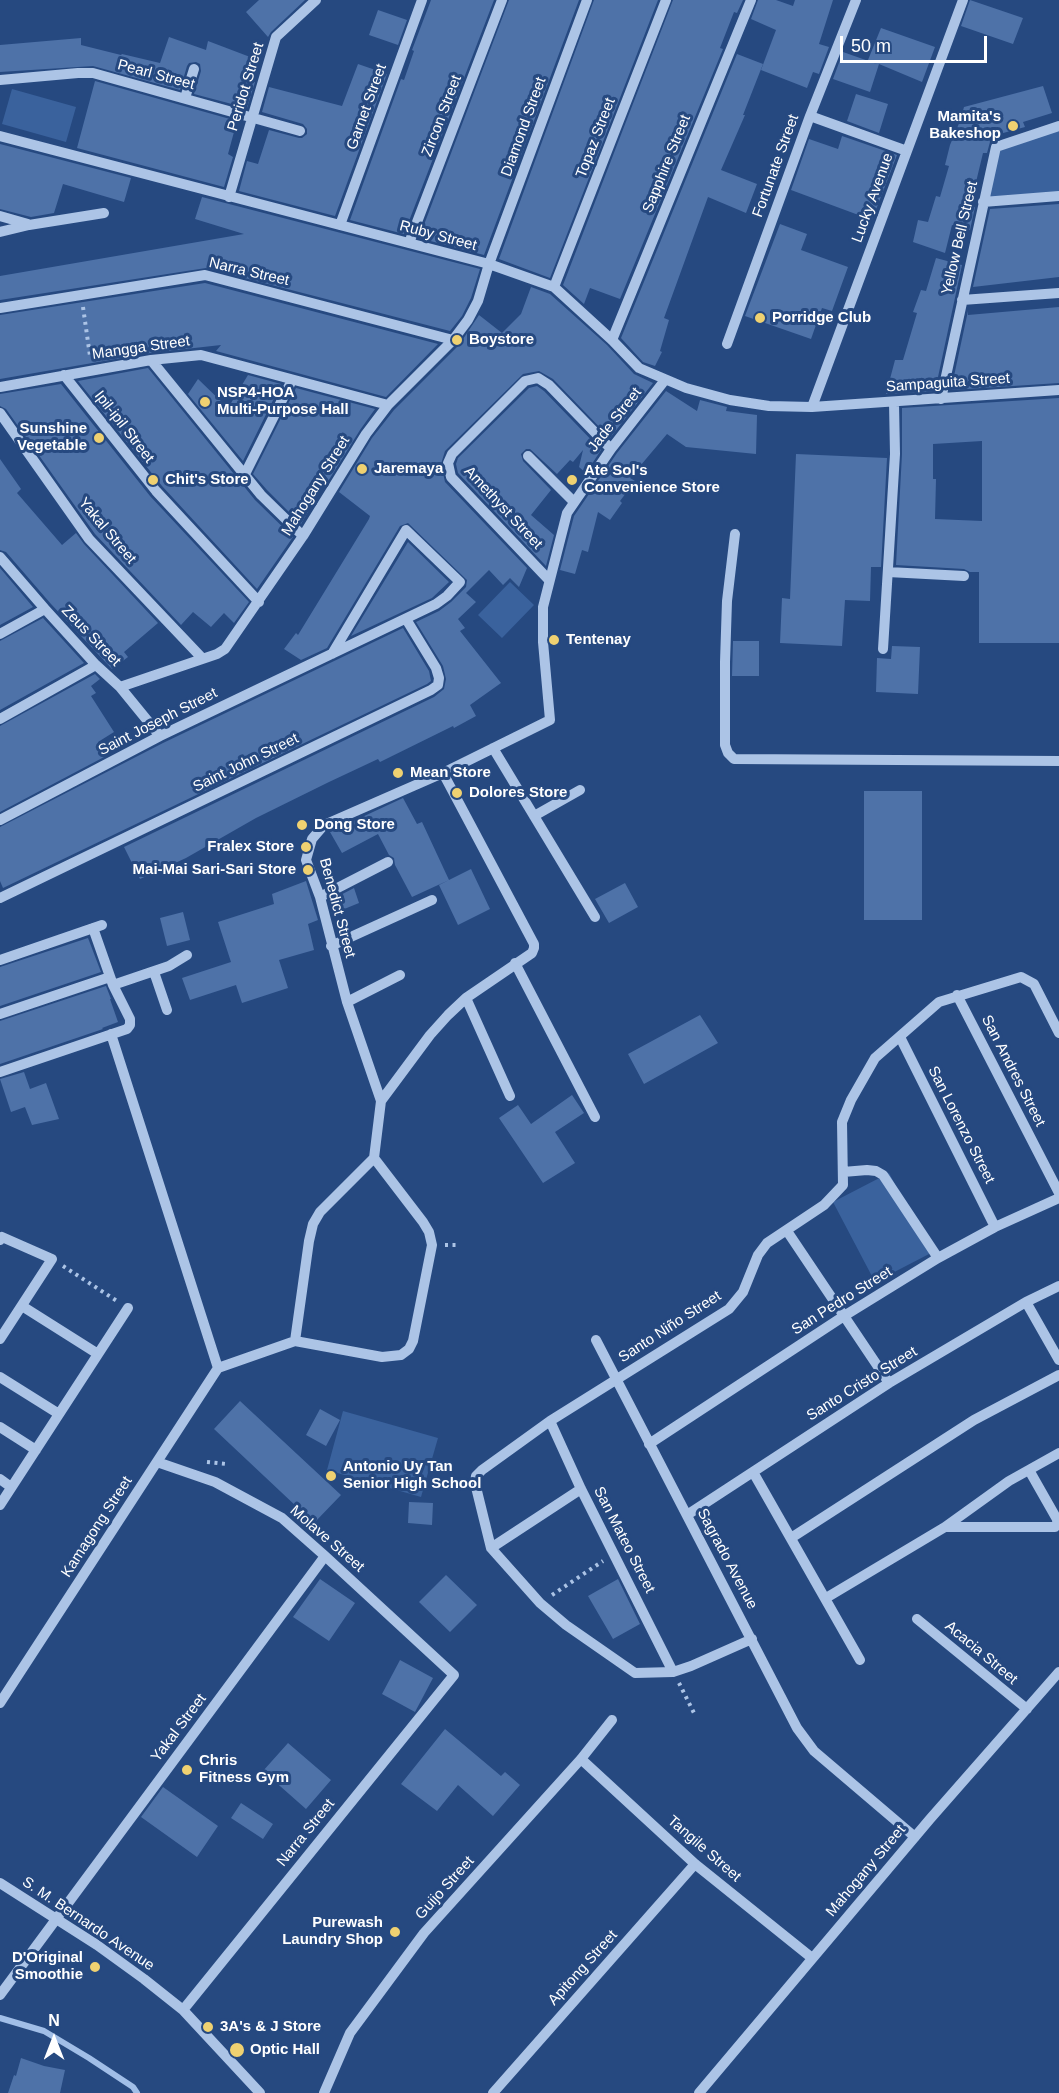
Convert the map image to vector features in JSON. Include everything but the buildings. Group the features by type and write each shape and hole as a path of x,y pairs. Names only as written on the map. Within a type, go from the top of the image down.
{"street":[{"name":"Peridot Street","path":"229,197 276,37 316,0"},
{"name":"Garnet Street","path":"340,225 422,0"},
{"name":"Zircon Street","path":"410,243 502,0"},
{"name":"Diamond Street","path":"489,264 587,0"},
{"name":"Topaz Street","path":"554,287 666,0"},
{"name":"Sapphire Street","path":"612,339 751,0"},
{"name":"Fortunate Street","path":"727,344 810,116 856,0"},
{"name":"Lucky Avenue","path":"812,407 963,0"},
{"path":"185,98 194,69"},
{"name":"Pearl Street","path":"0,80 87,72 300,131"},
{"path":"810,116 907,151"},
{"name":"Yellow Bell Street","path":"941,399 996,147 1059,126"},
{"name":"Ruby Street","path":"0,136 489,264 554,287 612,339 639,368 686,388 730,400 769,406 839,405"},
{"path":"983,202 1059,196"},
{"path":"0,232 104,213"},
{"path":"0,216 29,225"},
{"name":"Mahogany Street","path":"120,687 218,654 225,649 303,536 366,434 388,405 453,339 468,320 478,301 489,264"},
{"name":"Narra Street","path":"0,308 205,275 453,339"},
{"path":"962,300 1059,293"},
{"name":"Mangga Street","path":"0,387 191,355 210,356 388,405"},
{"path":"151,360 261,495 303,536"},
{"name":"Ipil-ipil Street","path":"64,375 156,491 259,602"},
{"name":"Amethyst Street","path":"549,580 451,477 448,463 452,454 525,381 538,378 549,385 611,449"},
{"path":"244,474 292,380"},
{"name":"Jade Street","path":"550,720 543,642 543,607 567,513 611,449 665,380"},
{"name":"Sampaguita Street","path":"839,405 1059,390"},
{"path":"883,649 895,453 894,403"},
{"name":"Yakal Street","path":"0,413 89,539 202,658"},
{"path":"528,456 574,502"},
{"name":"Saint Joseph Street","path":"0,820 160,736 406,620 436,604 464,585 402,526 332,654"},
{"path":"735,534 727,601 725,662 726,745 728,753 734,759 1059,761"},
{"name":"Zeus Street","path":"0,556 45,609 120,687 160,736"},
{"path":"888,572 964,576"},
{"path":"0,634 45,609"},
{"name":"Saint John Street","path":"0,898 431,690 438,685 439,678 436,668 406,620"},
{"path":"0,719 96,664"},
{"name":"Benedict Street","path":"381,1101 347,1002 320,897 306,860 312,839 324,825 443,773 550,720"},
{"path":"493,748 595,917"},
{"path":"295,1341 313,1224 320,1212 374,1158 381,1101 430,1035 466,998 532,953 534,944 443,773"},
{"path":"534,816 580,790"},
{"path":"320,897 388,862"},
{"path":"331,946 432,900"},
{"path":"0,960 97,926 112,981 130,1019 127,1029 0,1072"},
{"path":"0,1014 112,981 154,972 170,966 187,955"},
{"path":"515,963 595,1117"},
{"path":"154,972 167,1010"},
{"path":"347,1002 400,975"},
{"name":"Santo Niño Street","path":"490,1548 475,1483 476,1476 550,1421 729,1309 743,1292 758,1255 767,1243 824,1206 843,1185 842,1122 851,1100 875,1058 939,1002 1022,977 1034,984 1059,1033"},
{"name":"San Andres Street","path":"957,995 1059,1193"},
{"path":"466,998 510,1096"},
{"path":"111,1034 218,1368 295,1341 390,1357 401,1355 409,1349 413,1341 431,1256 431,1238 423,1222 374,1158"},
{"name":"San Lorenzo Street","path":"900,1037 995,1227"},
{"path":"843,1172 867,1170 883,1175 939,1258"},
{"name":"San Pedro Street","path":"649,1444 844,1316 939,1258 995,1227 1059,1198"},
{"path":"787,1231 889,1383"},
{"path":"0,1240 2,1237 52,1259 0,1338"},
{"name":"Santo Cristo Street","path":"687,1515 889,1383 1026,1302 1059,1286"},
{"path":"1026,1302 1059,1360"},
{"path":"22,1306 98,1354"},
{"path":"0,1505 128,1308"},
{"name":"Sagrado Avenue","path":"596,1340 797,1728 814,1751 915,1837"},
{"name":"Kamagong Street","path":"0,1703 218,1368"},
{"path":"791,1538 974,1420 1059,1375"},
{"path":"0,1377 58,1414"},
{"name":"San Mateo Street","path":"550,1421 581,1489 673,1672"},
{"path":"0,1427 36,1450"},
{"path":"826,1598 945,1527 1009,1481 1059,1453"},
{"name":"Molave Street","path":"157,1462 215,1482 282,1518 454,1675"},
{"path":"945,1527 1055,1527 1058,1521 1029,1470"},
{"path":"753,1472 860,1660"},
{"path":"0,1479 12,1487"},
{"path":"581,1489 490,1548 540,1603 566,1625 634,1673 673,1672 752,1639"},
{"name":"Yakal Street","path":"0,1995 325,1556"},
{"name":"Acacia Street","path":"917,1619 1027,1709"},
{"name":"Mahogany Street","path":"699,2093 915,1837 1059,1672"},
{"name":"Narra Street","path":"183,2010 454,1675"},
{"name":"Guijo Street","path":"324,2093 350,2033 424,1933 581,1759 612,1720"},
{"name":"Tangile Street","path":"581,1759 695,1864 812,1958"},
{"name":"Apitong Street","path":"493,2093 695,1864"},
{"name":"S. M. Bernardo Avenue","path":"0,1883 97,1945 183,2010 260,2093"}],"path":[{"path":"81,295 92,370"},
{"path":"52,1259 128,1308"},
{"path":"540,1603 614,1554"},
{"path":"673,1672 695,1715"}],"shaded area":[{"path":"12,89 76,107 66,142 2,124"},
{"path":"1059,129 1059,194 986,200 998,149"},
{"path":"510,582 534,605 502,638 478,615"},
{"path":"889,1173 931,1253 875,1282 833,1202"},
{"path":"343,1411 438,1438 421,1497 327,1470"}],"waterway":[{"path":"0,2018 44,2031 133,2087 137,2093"}],"place":[{"name":"Mamita's Bakeshop","path":"1013,126"},
{"name":"Porridge Club","path":"760,318"},
{"name":"Boystore","path":"457,340"},
{"name":"NSP4-HOA Multi-Purpose Hall","path":"205,402"},
{"name":"Sunshine Vegetable","path":"99,438"},
{"name":"Jaremaya","path":"362,469"},
{"name":"Chit's Store","path":"153,480"},
{"name":"Ate Sol's Convenience Store","path":"572,480"},
{"name":"Tentenay","path":"554,640"},
{"name":"Mean Store","path":"398,773"},
{"name":"Dolores Store","path":"457,793"},
{"name":"Dong Store","path":"302,825"},
{"name":"Fralex Store","path":"306,847"},
{"name":"Mai-Mai Sari-Sari Store","path":"308,870"},
{"name":"Antonio Uy Tan Senior High School","path":"331,1476"},
{"name":"Chris Fitness Gym","path":"187,1770"},
{"name":"Purewash Laundry Shop","path":"395,1932"},
{"name":"D'Original Smoothie","path":"95,1967"},
{"name":"3A's & J Store","path":"208,2027"},
{"name":"Optic Hall","path":"237,2050"}]}
